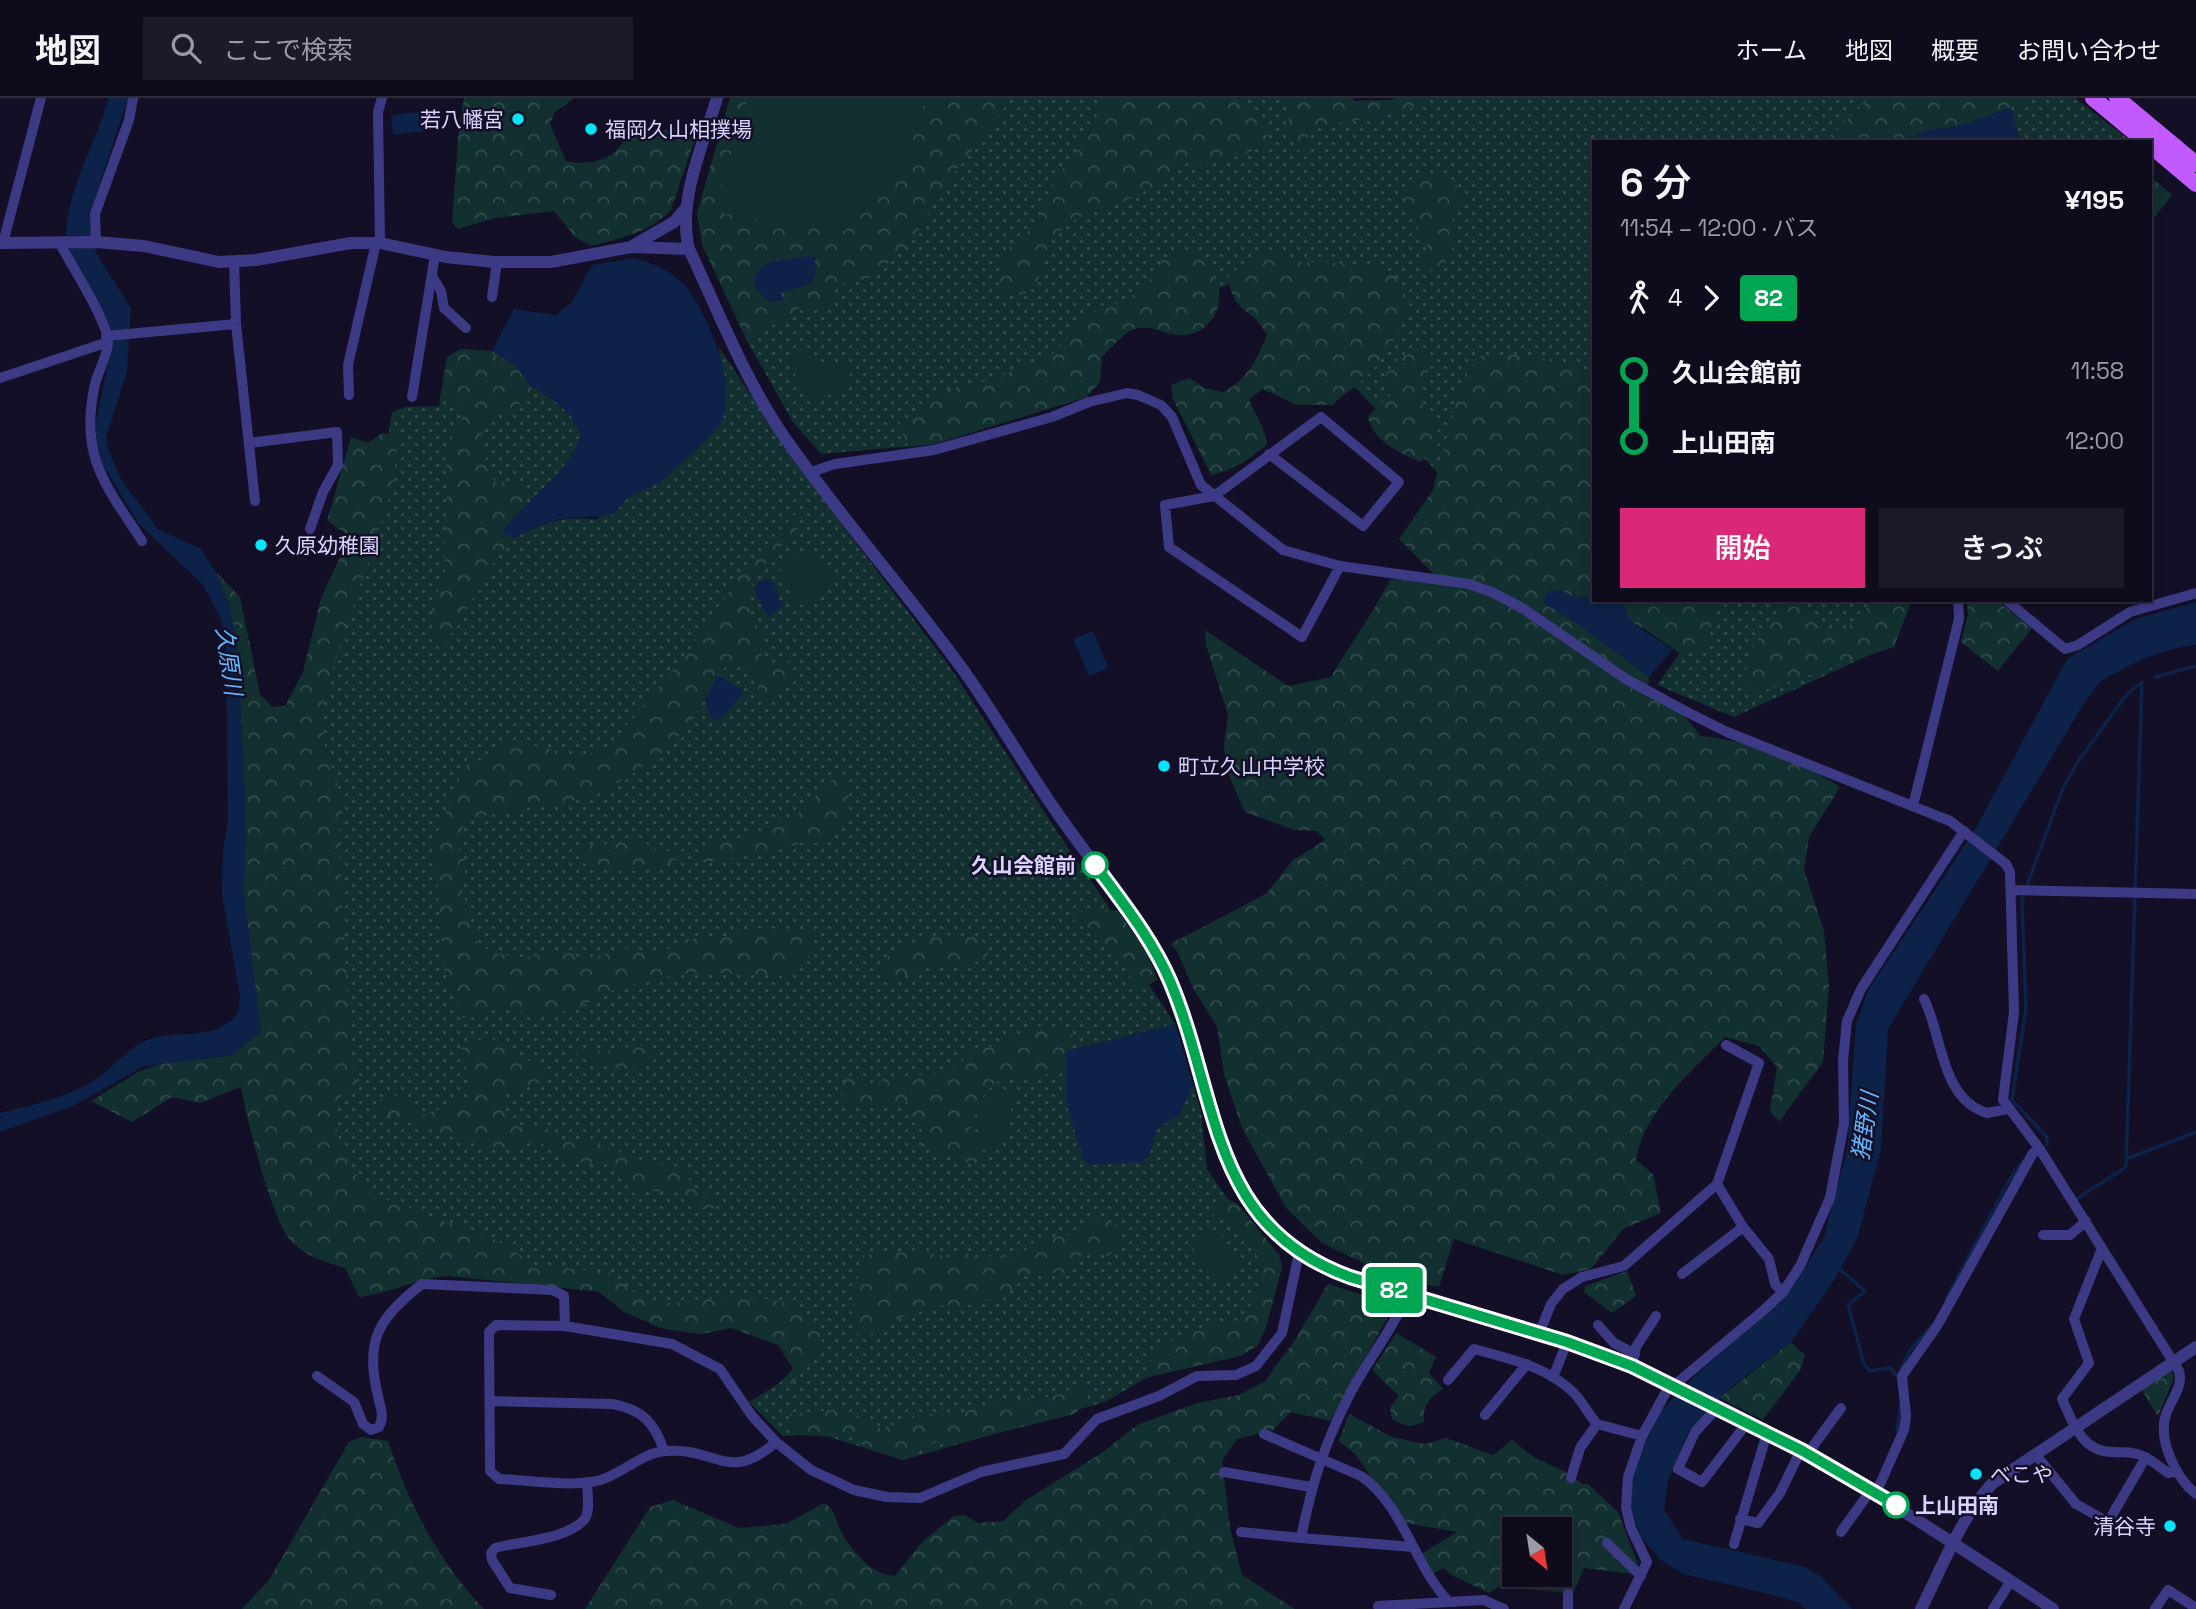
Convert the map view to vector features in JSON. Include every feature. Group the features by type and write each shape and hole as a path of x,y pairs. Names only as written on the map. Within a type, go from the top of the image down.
{"main road":[{"path":"2094,98 2141,140"},
{"path":"2117,98 2196,163"},
{"path":"2152,150 2196,184"}],"street":[{"path":"41,98 1,243 95,242 144,246 193,258 234,261 256,260 351,243 378,243 435,255 497,262 551,262 631,247 689,249"},
{"path":"95,242 95,214 129,120 133,98"},
{"path":"349,395 348,365 378,243 378,113 382,98"},
{"path":"717,98 687,207 684,229 689,249 756,390 789,444 961,667 1043,792 1150,942 1178,1000 1237,1181 1266,1225 1299,1253 1328,1269 1633,1360"},
{"path":"631,247 674,222 687,207"},
{"path":"62,242 107,339 95,383 88,433 97,468 142,541"},
{"path":"412,397 435,255"},
{"path":"234,261 236,324 255,501"},
{"path":"492,297 497,262"},
{"path":"432,276 441,291 444,308 466,328"},
{"path":"0,378 107,339 236,324"},
{"path":"811,472 835,464 934,450 1127,393 1149,399 1172,417 1201,485 1283,550 1340,566 1469,584 1494,593 1522,608 1626,679 1685,711 1727,732 1913,806 1964,831 2006,864 2012,890 2014,1012 2003,1100 2039,1148 2182,1378 2164,1424 2170,1456 2177,1471 2196,1494"},
{"path":"1269,454 1363,526 1399,482 1321,417 1269,454 1214,496 1165,505 1169,547 1302,637 1340,566"},
{"path":"249,443 337,432 338,465 310,529"},
{"path":"2008,602 2065,649 2130,612 2196,593"},
{"path":"1913,806 1959,619 1958,602"},
{"path":"1624,1609 1647,1562 1631,1528 1626,1508 1629,1477 1643,1436 1666,1392 1783,1292 1800,1266 1830,1198 1844,1123 1843,1060 1847,1021 1861,989 1964,831"},
{"path":"2012,890 2196,894"},
{"path":"1924,999 1931,1013 1946,1070 1967,1101 1987,1113 2008,1109"},
{"path":"1539,1334 1550,1304 1563,1289 1582,1277 1624,1266 1717,1184 1759,1063 1726,1045"},
{"path":"1841,1532 1873,1491 1903,1430 1906,1416 1902,1376 1937,1326 2033,1153 2039,1148"},
{"path":"1717,1184 1743,1227 1769,1259 1775,1284 1783,1292"},
{"path":"2043,1235 2070,1235 2086,1221"},
{"path":"1682,1275 1743,1227"},
{"path":"2102,1248 2074,1320 2089,1363 2062,1399 2075,1427 2090,1446 2101,1451 2132,1452 2146,1457 2168,1473 2177,1471"},
{"path":"776,1442 760,1457 742,1464 688,1452 664,1451 644,1458 615,1475 587,1482 499,1479 490,1471 489,1332 496,1325 565,1326 672,1345 703,1359 730,1380 752,1416 776,1442 831,1482 887,1497 920,1498 981,1472 1064,1454 1077,1444 1097,1419 1159,1396 1198,1376 1236,1375 1256,1366 1282,1334 1299,1253"},
{"path":"317,1376 354,1402 363,1424 371,1430 379,1427 383,1419 372,1374 373,1347 391,1308 422,1284 552,1290 564,1296 565,1326"},
{"path":"1301,1538 1319,1459 1352,1390 1399,1315 1408,1294"},
{"path":"1633,1360 1642,1334 1656,1316"},
{"path":"1598,1325 1633,1360 1676,1386 1873,1491 2053,1609"},
{"path":"1554,1375 1567,1342"},
{"path":"1921,1609 1981,1495 2035,1454 2196,1347"},
{"path":"1448,1380 1474,1349 1527,1364 1554,1375 1576,1395 1597,1424 1643,1436"},
{"path":"1485,1415 1527,1364"},
{"path":"490,1401 631,1407 645,1416 658,1434 664,1451"},
{"path":"1716,1407 1695,1432 1678,1469 1702,1482 1746,1423"},
{"path":"1740,1519 1758,1523 1780,1493 1804,1452 1841,1408"},
{"path":"1571,1478 1580,1448 1597,1424"},
{"path":"1734,1544 1767,1433"},
{"path":"1264,1434 1361,1476 1375,1486 1385,1498 1426,1572 1448,1601"},
{"path":"2035,1454 2076,1504 2108,1522 2146,1457"},
{"path":"1224,1472 1311,1487"},
{"path":"551,1595 510,1588 492,1560 491,1553 495,1548 561,1533 584,1520 587,1482"},
{"path":"1241,1532 1413,1547"},
{"path":"1607,1544 1641,1576"},
{"path":"1993,1609 2011,1581"},
{"path":"2155,1609 2168,1590 2196,1608"},
{"path":"1567,1609 1568,1594"},
{"path":"1378,1606 1429,1606 1448,1601 1484,1600 1501,1608"}],"green space":[{"path":"464,98 574,98 555,112 550,124 566,161 587,162 606,158 620,146 627,128 640,123 652,134 670,129 697,133 671,210 654,224 634,234 591,246 575,237 554,211 495,218 458,229 452,222 459,126"},
{"path":"730,98 1012,98 948,181 910,243 875,276 837,286 827,308 812,311 803,304 797,311 746,339 702,245 697,213"},
{"path":"748,98 926,98 908,154 845,231 713,212"},
{"path":"969,98 1337,98 1384,106 1395,98 2075,98 2129,140 1592,140 1592,377 1444,479 1349,381 1232,283 1089,342 935,444 821,454 793,422 746,339 797,311"},
{"path":"1104,98 1233,98 1268,131 1267,143 1252,151 1204,167 1193,162 1177,162 1149,189 1092,212 1062,229 1054,238 1041,274 1028,292 1016,295 999,294 1002,253 1023,238 1040,215 1054,183 1095,119"},
{"path":"1289,98 1353,98 1354,101 1426,98 1406,112 1315,127 1307,139 1315,163 1299,150 1291,136"},
{"path":"1869,98 2028,98 2024,106 2011,107 1963,125 1929,130 1903,140 1824,140"},
{"path":"1438,172 1449,175 1462,194 1460,203 1452,214 1454,233 1449,257 1437,268 1427,271 1420,262 1423,253 1429,249 1404,203 1402,190 1410,180"},
{"path":"2152,178 2172,195 2152,221"},
{"path":"1258,250 1284,254 1304,263 1322,261 1388,270 1399,281 1410,303 1385,355 1362,381 1333,405 1297,405 1263,389 1249,399 1267,444 1241,464 1211,475 1173,399 1171,385 1189,378 1204,388 1223,392 1239,381 1250,368 1267,335 1261,325 1238,304 1230,289 1228,277"},
{"path":"1179,252 1200,253 1209,263 1217,281 1219,301 1215,315 1205,327 1185,335 1148,328 1130,331 1102,357 1100,382 1087,397 935,444 908,447 899,424 941,391 991,380 1053,354 1087,317 1106,303 1118,304 1137,293 1153,278 1161,261"},
{"path":"718,346 809,481 950,667 1062,839 1144,958 1149,985 1175,1024 1201,1111 1207,1169 1237,1212 1279,1255 1282,1267 1258,1345 1240,1356 1148,1377 1105,1402 903,1460 820,1434 783,1436 749,1402 790,1373 799,1356 801,1344 731,1327 700,1334 661,1328 623,1311 582,1279 449,1276 343,1174 326,1115 308,702 378,502 392,412 406,407 439,406 447,357 461,349 492,351 517,367 531,386 554,400 571,416 581,435 575,450 557,475 503,532 515,538 554,521 575,518 596,520 624,498 663,480 725,384"},
{"path":"1420,347 1431,366 1422,383 1421,404 1436,417 1438,449 1420,462 1381,439 1375,433 1368,416 1390,395 1386,375 1393,365 1404,354"},
{"path":"461,349 502,357 516,368 531,386 531,396 480,426 488,470 496,483 514,481 527,488 525,504 503,532 515,538 494,562 462,618 443,644 435,643 432,609 445,573 444,542 448,525 445,449 464,415 456,400 440,399 447,357"},
{"path":"801,350 825,363 846,368 850,371 850,383 820,400 808,397 790,366 795,354"},
{"path":"1523,354 1592,371 1592,596 1576,598 1560,590 1580,625 1649,677 1647,697 1678,711 1700,736 1737,742 1773,753 1808,768 1840,787 1809,837 1804,870 1824,931 1829,986 1823,1062 1779,1122 1770,1111 1777,1067 1759,1046 1725,1037 1671,1093 1648,1125 1641,1142 1636,1160 1653,1174 1661,1213 1623,1229 1591,1269 1563,1275 1454,1239 1439,1287 1390,1276 1322,1243 1286,1208 1242,1128 1224,1074 1217,1027 1193,988 1177,951 1170,944 1266,894 1292,861 1325,840 1317,831 1294,830 1245,812 1226,769 1224,745 1228,715 1206,645 1205,630 1288,686 1331,677 1390,580 1433,573 1399,539 1433,490 1458,395 1471,361 1481,356"},
{"path":"382,433 398,436 393,487 333,668 322,712 325,746 344,806 339,833 348,1011 353,1064 360,1080 340,1097 336,1109 335,1123 344,1152 375,1200 398,1200 413,1210 500,1242 535,1265 610,1273 651,1305 726,1297 754,1298 780,1302 802,1311 817,1327 823,1351 789,1386 782,1381 793,1369 778,1345 731,1328 700,1334 661,1328 623,1311 601,1292 449,1276 359,1297 345,1268 304,1252 284,1231 268,1193 241,1087 200,1103 172,1097 132,1122 91,1101 138,1072 194,1051 247,1020 238,649 216,572 240,597 260,694 272,707 285,706 303,672 321,598 345,547 344,532 327,521 351,437 368,443"},
{"path":"800,509 800,526 766,563 753,584 750,596 750,613 765,638 759,652 769,664 787,658 791,674 773,700 763,705 758,697 759,683 749,665 730,663 714,678 692,722 668,748 631,775 592,797 477,817 464,826 457,847 467,864 461,886 477,943 494,953 524,958 564,950 578,957 595,958 621,947 643,952 669,949 688,939 731,937 751,928 809,929 813,944 808,958 781,976 697,972 649,980 604,993 576,1010 531,1015 503,1007 463,1018 444,971 434,842 465,766 487,757 510,739 574,754 599,751 610,745 685,656 746,567"},
{"path":"811,552 833,577 826,592 801,605 793,600 780,571 789,557"},
{"path":"1623,602 1720,602 1703,648 1681,654 1643,628 1632,624 1624,614"},
{"path":"1707,602 1903,602 1885,648 1734,717 1657,685 1677,657"},
{"path":"1780,602 1801,602 1819,629 1844,632 1872,602 1911,602 1894,647 1752,694 1745,685 1748,657"},
{"path":"1967,602 1999,602 2032,628 1998,671 1961,642 1968,615"},
{"path":"841,771 848,792 846,812 838,830 822,844 806,841 779,850 704,863 700,854 712,841 740,840 798,814"},
{"path":"642,841 656,851 683,851 667,865 639,871 596,868 586,864 575,852 589,846"},
{"path":"1080,911 1118,911 1149,956 1157,980 1142,989 1132,986 1127,960 1074,921"},
{"path":"938,934 982,941 988,946 988,960 939,967 923,964 909,974 889,980 882,969 893,951 905,944 929,939"},
{"path":"1044,1025 1069,1029 1073,1035 1064,1044 1066,1071 1058,1075 1047,1074 1042,1079 1007,1076 994,1084 979,1101 970,1118 972,1136 981,1143 984,1156 974,1164 919,1145 922,1129 912,1121 912,1102 852,1107 844,1099 841,1088 847,1076 857,1074 865,1082 879,1084 885,1077 907,1081 918,1075 944,1073 962,1063 966,1054 1000,1044"},
{"path":"486,1038 507,1043 519,1057 547,1070 540,1083 504,1095 503,1113 518,1125 549,1129 566,1142 597,1143 651,1164 682,1167 694,1189 719,1199 719,1206 706,1210 683,1193 651,1191 636,1195 604,1162 566,1163 537,1140 509,1147 480,1145 395,1119 378,1110 378,1103 386,1094 397,1096 422,1116 466,1098 471,1087 460,1044"},
{"path":"639,1045 652,1049 654,1061 634,1068 615,1068 576,1054 582,1047 604,1052"},
{"path":"1001,1088 1014,1093 1006,1139 991,1147 981,1137 977,1116 987,1097"},
{"path":"1221,1196 1238,1204 1279,1255 1282,1267 1266,1328 1258,1345 1240,1356 1148,1377 1149,1364 1167,1343 1197,1330 1239,1320 1256,1298 1264,1271 1250,1245 1229,1221 1215,1219 1212,1206"},
{"path":"1107,1220 1118,1226 1119,1235 1117,1246 1108,1256 1085,1251 1065,1273 1048,1272 1021,1277 1007,1295 957,1308 944,1305 896,1319 866,1337 854,1333 855,1292 865,1255 917,1250 947,1257 966,1254 983,1258 996,1255 1012,1258 1020,1255 1038,1239 1073,1234 1092,1221"},
{"path":"1206,1229 1220,1232 1231,1250 1241,1256 1242,1269 1228,1282 1213,1282 1193,1250 1195,1237"},
{"path":"1627,1271 1636,1296 1612,1313 1584,1292 1585,1286"},
{"path":"1328,1284 1394,1305 1331,1421 1290,1412 1273,1430 1237,1439 1222,1461 1230,1528 1242,1575 1295,1609 585,1609 650,1507 673,1500 739,1528 786,1524 824,1503 831,1509 845,1539 863,1561 886,1575 895,1576 923,1541 954,1516 965,1515 978,1523 1003,1521 1026,1500 1103,1452 1137,1425 1197,1403 1239,1395 1265,1381 1295,1340"},
{"path":"1396,1333 1436,1357 1429,1373 1443,1389 1428,1402 1424,1411 1424,1422 1411,1426 1392,1419 1390,1408 1399,1396 1372,1370"},
{"path":"1791,1342 1805,1355 1801,1369 1763,1420 1719,1398"},
{"path":"2171,1369 2174,1378 2158,1416 2141,1389"},
{"path":"1076,1385 1087,1390 1089,1399 1075,1414 962,1442 941,1439 903,1460 865,1448 858,1438 799,1435 790,1423 788,1415 839,1409 881,1429 926,1413 950,1416 1005,1400 1021,1397 1034,1400 1065,1393"},
{"path":"1349,1414 1392,1437 1425,1444 1446,1438 1493,1455 1512,1440 1535,1458 1566,1472 1569,1481 1574,1478 1582,1484 1588,1484 1618,1512 1638,1564 1633,1574 1584,1568 1573,1594 1511,1587 1572,1587 1572,1517 1502,1517 1502,1585 1489,1593 1451,1575 1444,1568 1429,1575 1421,1554 1457,1532 1401,1522 1370,1486 1369,1474 1355,1454 1339,1441"},
{"path":"361,1437 388,1441 405,1487 427,1531 453,1571 484,1609 242,1609 269,1580 349,1442"}],"water":[{"name":"久原川","path":"108,98 128,98 90,214 96,253 131,308 127,371 106,438 122,481 159,530 200,548 216,572 230,607 238,649 246,815 244,893 261,1032 230,1056 144,1066 73,1106 0,1132 0,1113 81,1088 100,1076 138,1044 169,1035 211,1031 229,1022 238,1013 240,996 222,894 223,849 228,820 226,641 221,619 203,585 138,523 103,465 95,440 96,420 112,347 112,334 103,313 73,264 66,236 73,196"},
{"path":"2011,107 2019,140 1903,140 1929,130 1963,125"},
{"path":"430,111 432,130 393,135 391,115"},
{"path":"808,256 816,257 814,264 817,270 811,284 781,293 784,300 770,302 756,289 754,280 763,266"},
{"path":"635,258 673,275 696,301 713,337 724,370 727,393 722,421 672,473 630,497 615,514 553,521 515,538 502,532 567,463 581,435 571,416 554,400 531,386 517,367 492,351 514,309 556,315 572,302 592,265"},
{"path":"765,578 773,582 782,606 768,617 753,588"},
{"path":"1560,590 1576,598 1592,596 1592,602 1623,602 1634,623 1672,650 1649,677 1580,625 1543,603 1549,591"},
{"name":"猪野川","path":"2196,602 2196,645 2146,658 2122,669 2100,682 2085,702 1888,1029 1881,1149 1857,1239 1833,1282 1791,1342 1731,1387 1689,1431 1668,1481 1664,1510 1683,1539 1805,1567 1822,1577 1852,1609 1806,1609 1800,1603 1769,1594 1683,1574 1660,1559 1641,1537 1629,1503 1634,1474 1653,1419 1693,1378 1791,1290 1824,1237 1847,1151 1856,1024 1869,989 1976,828 2067,659 2135,619"},
{"path":"1093,631 1108,668 1089,676 1073,639"},
{"path":"717,675 742,690 740,697 717,722 709,714 705,700"},
{"path":"1175,1024 1193,1084 1180,1114 1156,1130 1150,1154 1143,1162 1090,1165 1083,1159 1066,1102 1066,1051"}],"waterway":[{"path":"2155,677 2196,666"},
{"path":"2047,1145 2047,1137 2012,1100 2026,1009 2022,899 2063,788 2079,760 2127,694 2142,682"},
{"path":"2078,1198 2126,1167 2142,682"},
{"path":"2126,1159 2196,1132"},
{"path":"1946,1299 2008,1182 2024,1160"},
{"path":"1837,1267 1865,1291 1848,1305 1864,1364 1870,1371 1890,1368 1897,1376"},
{"path":"1897,1377 1910,1350 1931,1327"},
{"path":"1897,1430 1901,1404"}],"bus line":[{"name":"82","path":"1095,865 1139,926 1170,980 1224,1151 1241,1190 1266,1225 1299,1253 1328,1269 1350,1277 1567,1342 1632,1366 1801,1450 1896,1505"}],"place":[{"name":"若八幡宮","path":"518,119"},
{"name":"福岡久山相撲場","path":"591,129"},
{"name":"久原幼稚園","path":"261,545"},
{"name":"町立久山中学校","path":"1164,766"},
{"name":"久山会館前","path":"1095,865"},
{"name":"べこや","path":"1976,1474"},
{"name":"上山田南","path":"1896,1505"},
{"name":"清谷寺","path":"2170,1526"}]}
